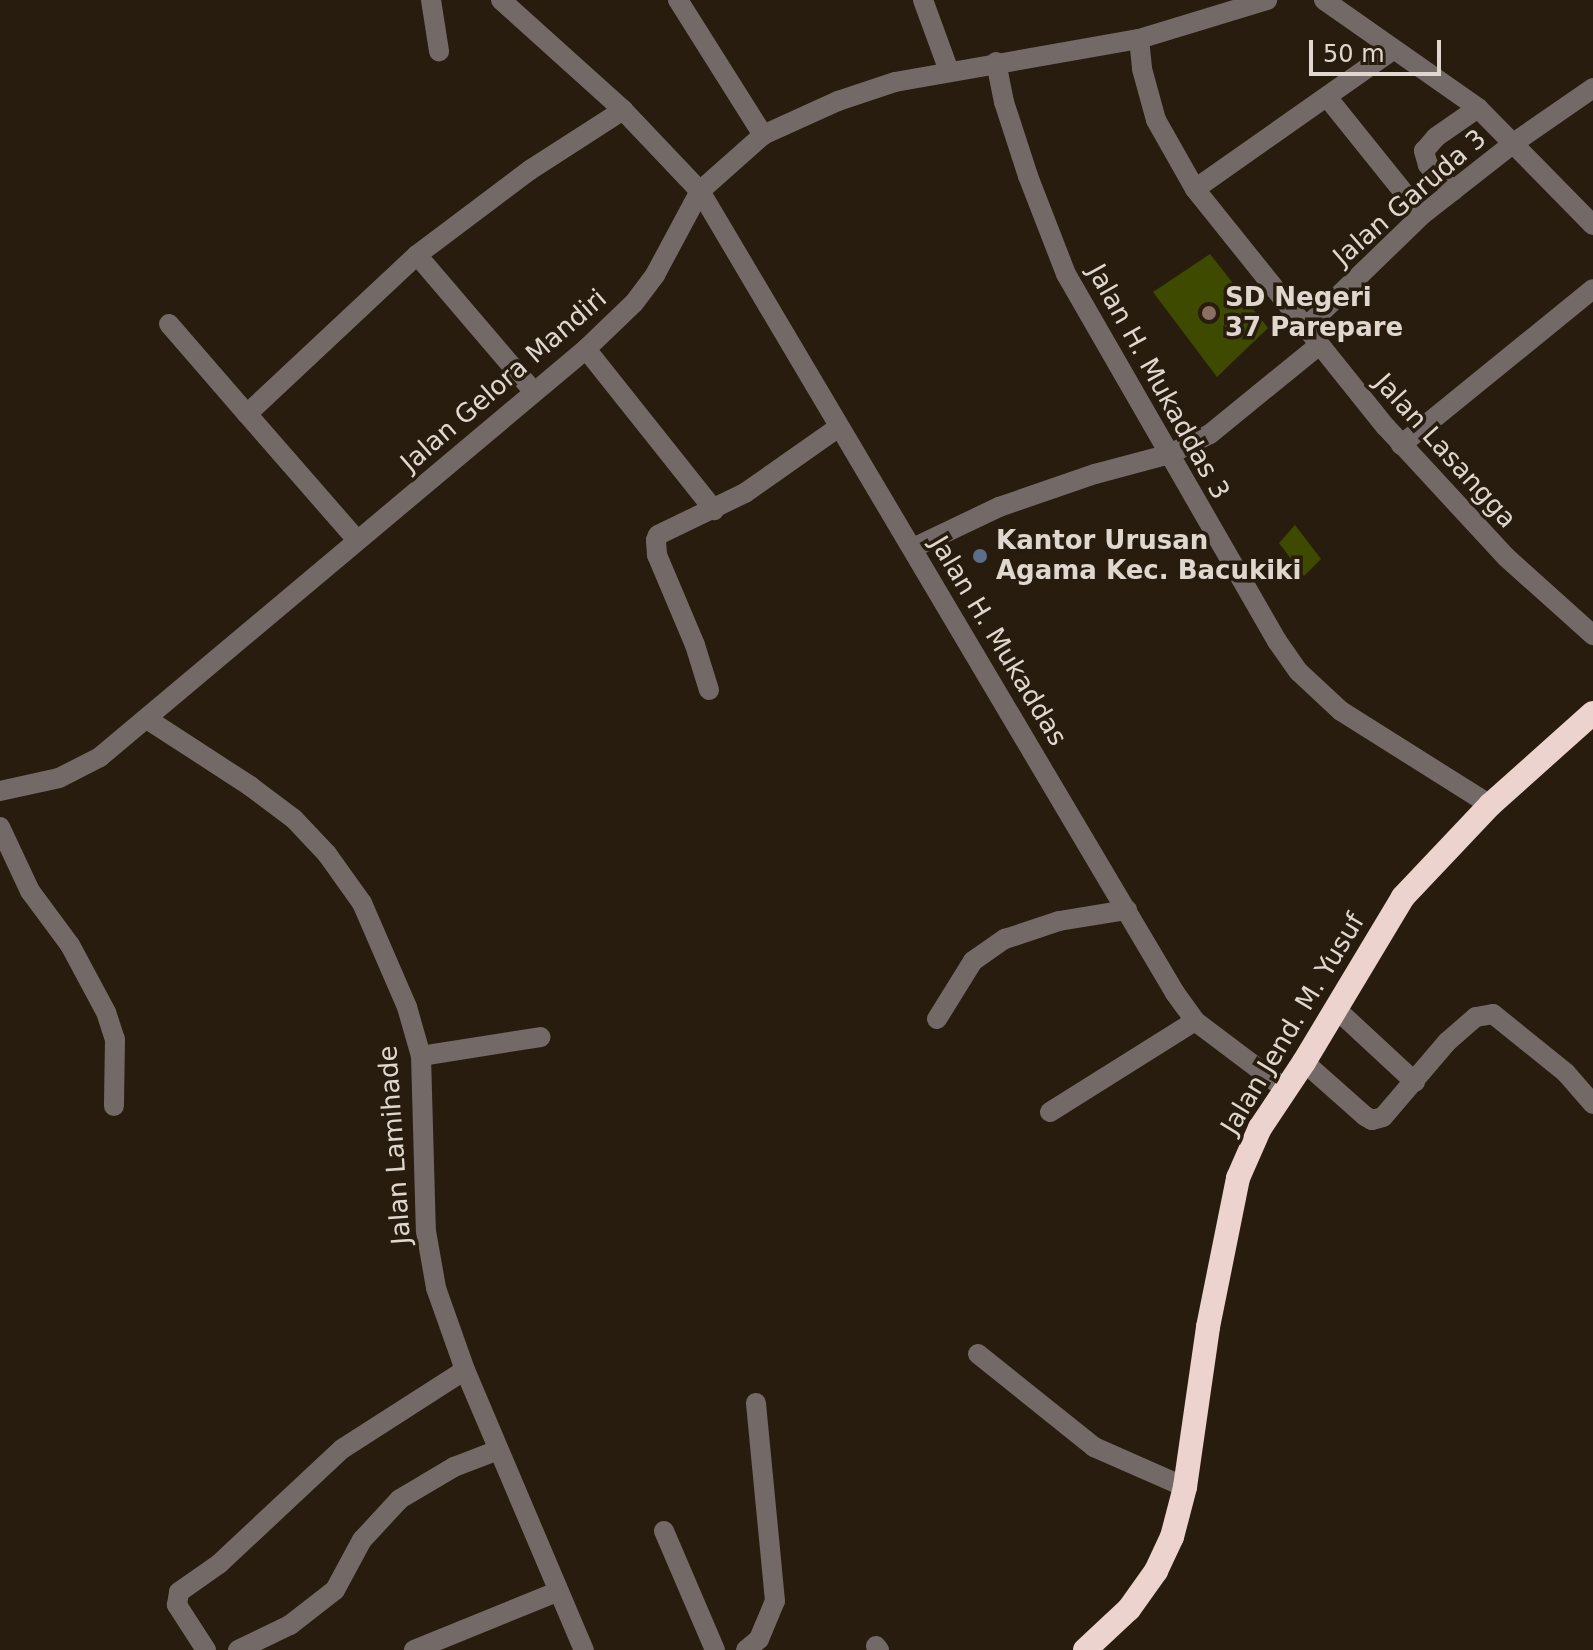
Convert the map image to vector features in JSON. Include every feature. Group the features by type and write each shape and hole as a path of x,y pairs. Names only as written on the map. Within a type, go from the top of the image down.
{"highway":[{"name":"Jalan Jend. M. Yusuf","path":"1085,1650 1129,1609 1156,1571 1172,1537 1185,1487 1208,1327 1238,1178 1247,1153 1403,897 1490,805 1593,713"}],"street":[{"path":"431,0 439,51"},
{"name":"Jalan H. Mukaddas","path":"501,0 623,110 700,191 1195,1021 1284,1088"},
{"path":"678,0 763,135"},
{"path":"923,0 949,71"},
{"name":"Jalan Gelora Mandiri","path":"0,791 79,770 147,719 586,349 634,303 648,284 700,191 763,135 838,101 895,82 1139,39 1267,0"},
{"path":"1324,0 1478,108 1515,142 1593,225"},
{"name":"Jalan Lasangga","path":"1139,39 1142,69 1156,120 1195,189 1401,445 1506,557 1593,635"},
{"path":"1195,189 1393,50"},
{"name":"Jalan H. Mukaddas 3","path":"996,62 1004,102 1028,176 1066,274 1251,601 1299,672 1341,711 1490,805"},
{"name":"Jalan Garuda 3","path":"1306,327 1422,215 1515,142 1593,88"},
{"path":"1327,97 1422,215"},
{"path":"1453,191 1428,165 1424,151 1436,137 1478,108"},
{"path":"247,414 417,255 530,170 623,110"},
{"path":"417,255 534,392"},
{"path":"1401,445 1593,289"},
{"path":"169,324 357,540"},
{"path":"913,548 999,507 1095,474 1170,454 1229,421 1319,345"},
{"path":"586,349 714,510"},
{"path":"709,690 695,645 655,546 658,535 745,493 839,427"},
{"name":"Jalan Lamihade","path":"147,719 250,786 294,819 327,854 362,903 383,947 407,1007 421,1056 428,1255 465,1370 584,1650"},
{"path":"0,827 30,891 70,945 106,1012 115,1039 114,1106"},
{"path":"937,1019 973,961 1005,939 1059,921 1127,910"},
{"path":"1335,1008 1415,1082"},
{"path":"1304,1062 1372,1120 1383,1117 1457,1033 1476,1017 1493,1014 1566,1073 1593,1104"},
{"path":"1050,1112 1195,1021"},
{"path":"421,1056 541,1037"},
{"path":"978,1354 1094,1447 1185,1487"},
{"path":"206,1650 177,1605 179,1592 219,1564 342,1449 465,1370"},
{"path":"746,1650 759,1639 775,1601 756,1403"},
{"path":"238,1650 290,1625 335,1590 362,1540 400,1499 454,1467 498,1450"},
{"path":"664,1531 715,1650"},
{"path":"414,1650 557,1592"}],"green space":[{"path":"1210,254 1268,328 1217,377 1153,292"},
{"path":"1295,525 1321,559 1304,576 1279,543"}],"place":[{"name":"SD Negeri 37 Parepare","path":"1209,313"},
{"name":"Kantor Urusan Agama Kec. Bacukiki","path":"980,556"}]}
